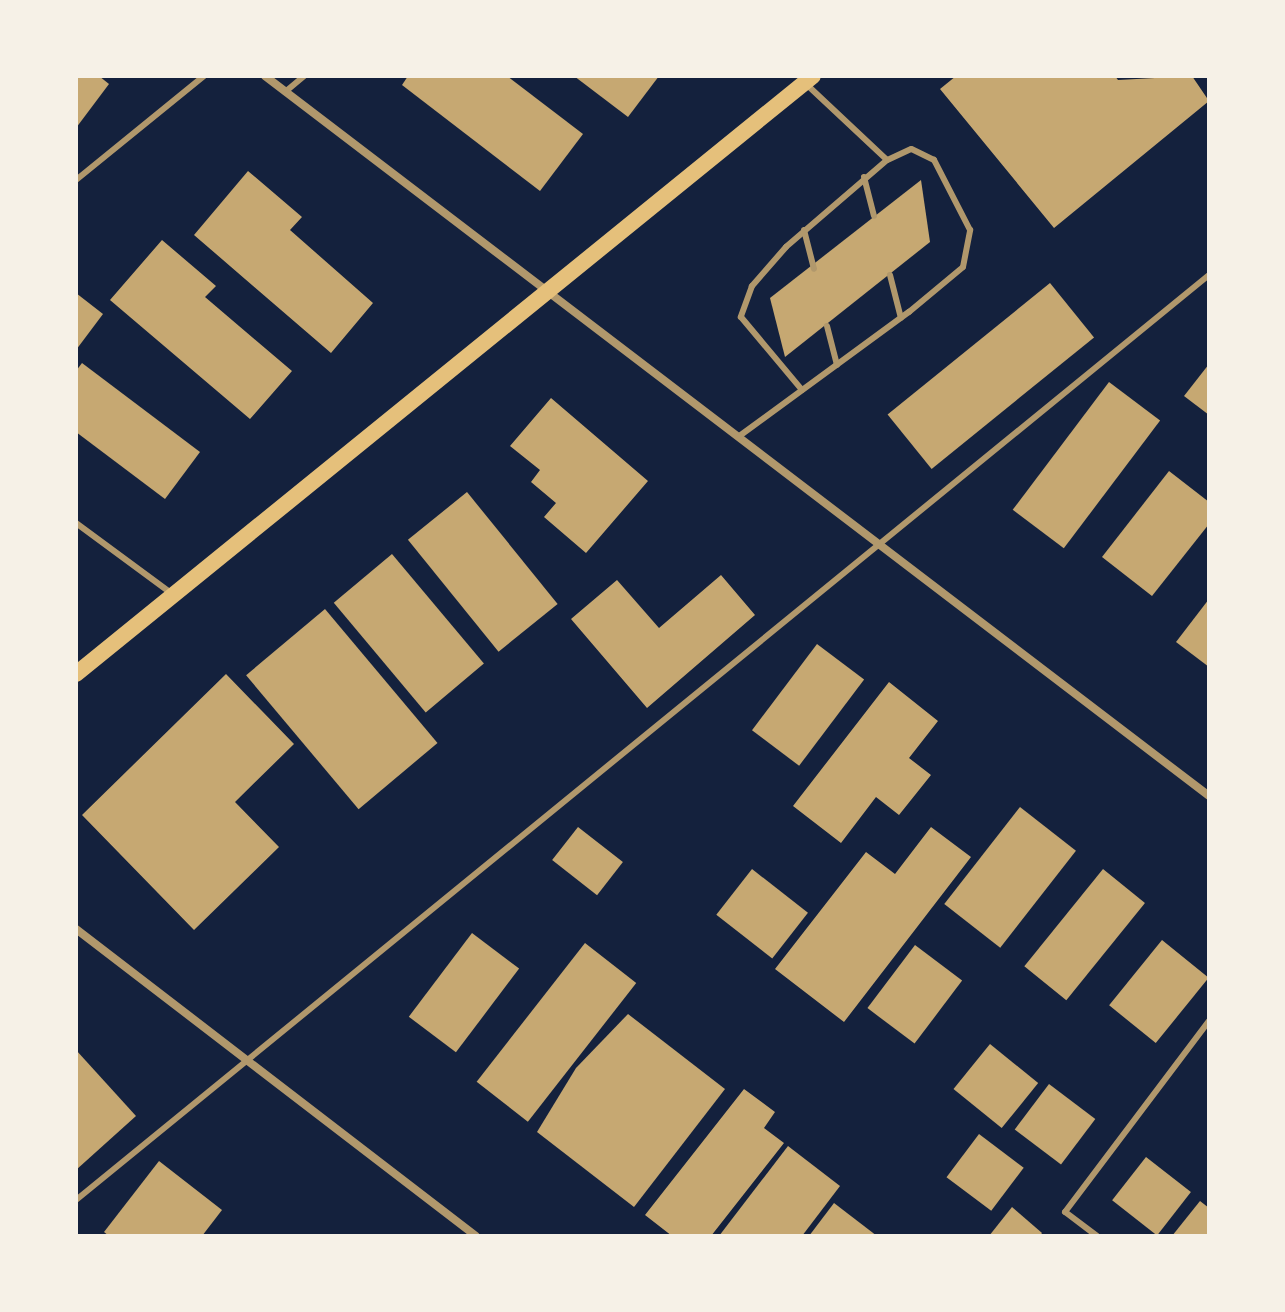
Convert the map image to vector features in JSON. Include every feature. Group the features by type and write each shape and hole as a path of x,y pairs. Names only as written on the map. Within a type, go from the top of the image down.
{"main road":[{"path":"76,674 809,79"}],"street":[{"path":"265,76 1209,796"},
{"path":"76,929 476,1236"}],"lane":[{"path":"76,180 204,76"},
{"path":"285,92 304,76"},
{"path":"809,79 887,160"},
{"path":"738,437 901,318 963,267 970,230 934,160 911,149 887,160 804,230 752,286 741,317 781,372 802,390"},
{"path":"864,177 874,216"},
{"path":"804,230 814,269"},
{"path":"890,275 901,318"},
{"path":"76,1200 881,546 1209,275"},
{"path":"827,326 837,365"},
{"path":"76,523 173,595"},
{"path":"1097,1236 1065,1212 1209,1021"}],"building":[{"path":"76,76 99,76 109,84 76,128"},
{"path":"408,76 507,76 583,134 540,191 402,85"},
{"path":"574,76 659,76 628,117"},
{"path":"956,76 1115,76 1118,80 1192,76 1209,101 1054,228 940,89"},
{"path":"248,171 302,217 290,230 373,303 331,353 194,235"},
{"path":"921,180 930,242 785,357 770,298"},
{"path":"162,240 216,286 205,297 292,371 250,419 110,300"},
{"path":"1050,283 1094,337 932,469 888,415"},
{"path":"76,293 103,314 76,350"},
{"path":"82,363 200,452 165,499 76,432 76,371"},
{"path":"1209,364 1209,415 1184,396"},
{"path":"1109,382 1160,421 1064,548 1013,510"},
{"path":"551,398 648,481 586,553 544,517 556,503 531,482 540,470 510,446"},
{"path":"1169,471 1209,502 1209,524 1152,596 1102,557"},
{"path":"467,492 558,604 499,652 408,540"},
{"path":"392,554 484,664 426,712 334,603"},
{"path":"721,575 755,615 647,708 571,619 617,580 659,628"},
{"path":"1209,599 1209,667 1176,642"},
{"path":"325,609 437,743 359,809 246,675"},
{"path":"817,644 864,680 799,766 752,730"},
{"path":"226,674 294,744 235,802 279,847 194,930 82,815"},
{"path":"889,682 938,721 909,758 931,775 899,815 876,797 841,843 793,806"},
{"path":"1020,807 1076,851 1000,948 944,904"},
{"path":"578,827 623,862 597,895 552,860"},
{"path":"931,827 971,857 844,1022 775,969 866,852 895,874"},
{"path":"752,869 808,913 772,958 716,915"},
{"path":"1103,869 1145,903 1066,1000 1024,966"},
{"path":"472,933 519,969 456,1052 409,1017"},
{"path":"1162,940 1209,978 1156,1043 1109,1005"},
{"path":"585,943 636,983 528,1122 477,1082"},
{"path":"915,945 962,981 915,1044 867,1008"},
{"path":"628,1014 725,1089 634,1207 537,1132 576,1068"},
{"path":"990,1044 1038,1083 1002,1128 953,1089"},
{"path":"76,1050 136,1116 76,1170"},
{"path":"1049,1084 1095,1119 1061,1164 1015,1130"},
{"path":"744,1089 775,1112 764,1128 784,1143 711,1236 672,1236 645,1215"},
{"path":"979,1134 1024,1168 991,1211 947,1177"},
{"path":"788,1146 840,1186 802,1236 719,1236"},
{"path":"1146,1157 1191,1192 1157,1235 1112,1200"},
{"path":"159,1161 222,1210 202,1236 109,1236 104,1232"},
{"path":"1200,1201 1209,1208 1209,1236 1172,1236"},
{"path":"834,1203 877,1236 809,1236"},
{"path":"1012,1207 1042,1233 1040,1236 989,1236"}]}
